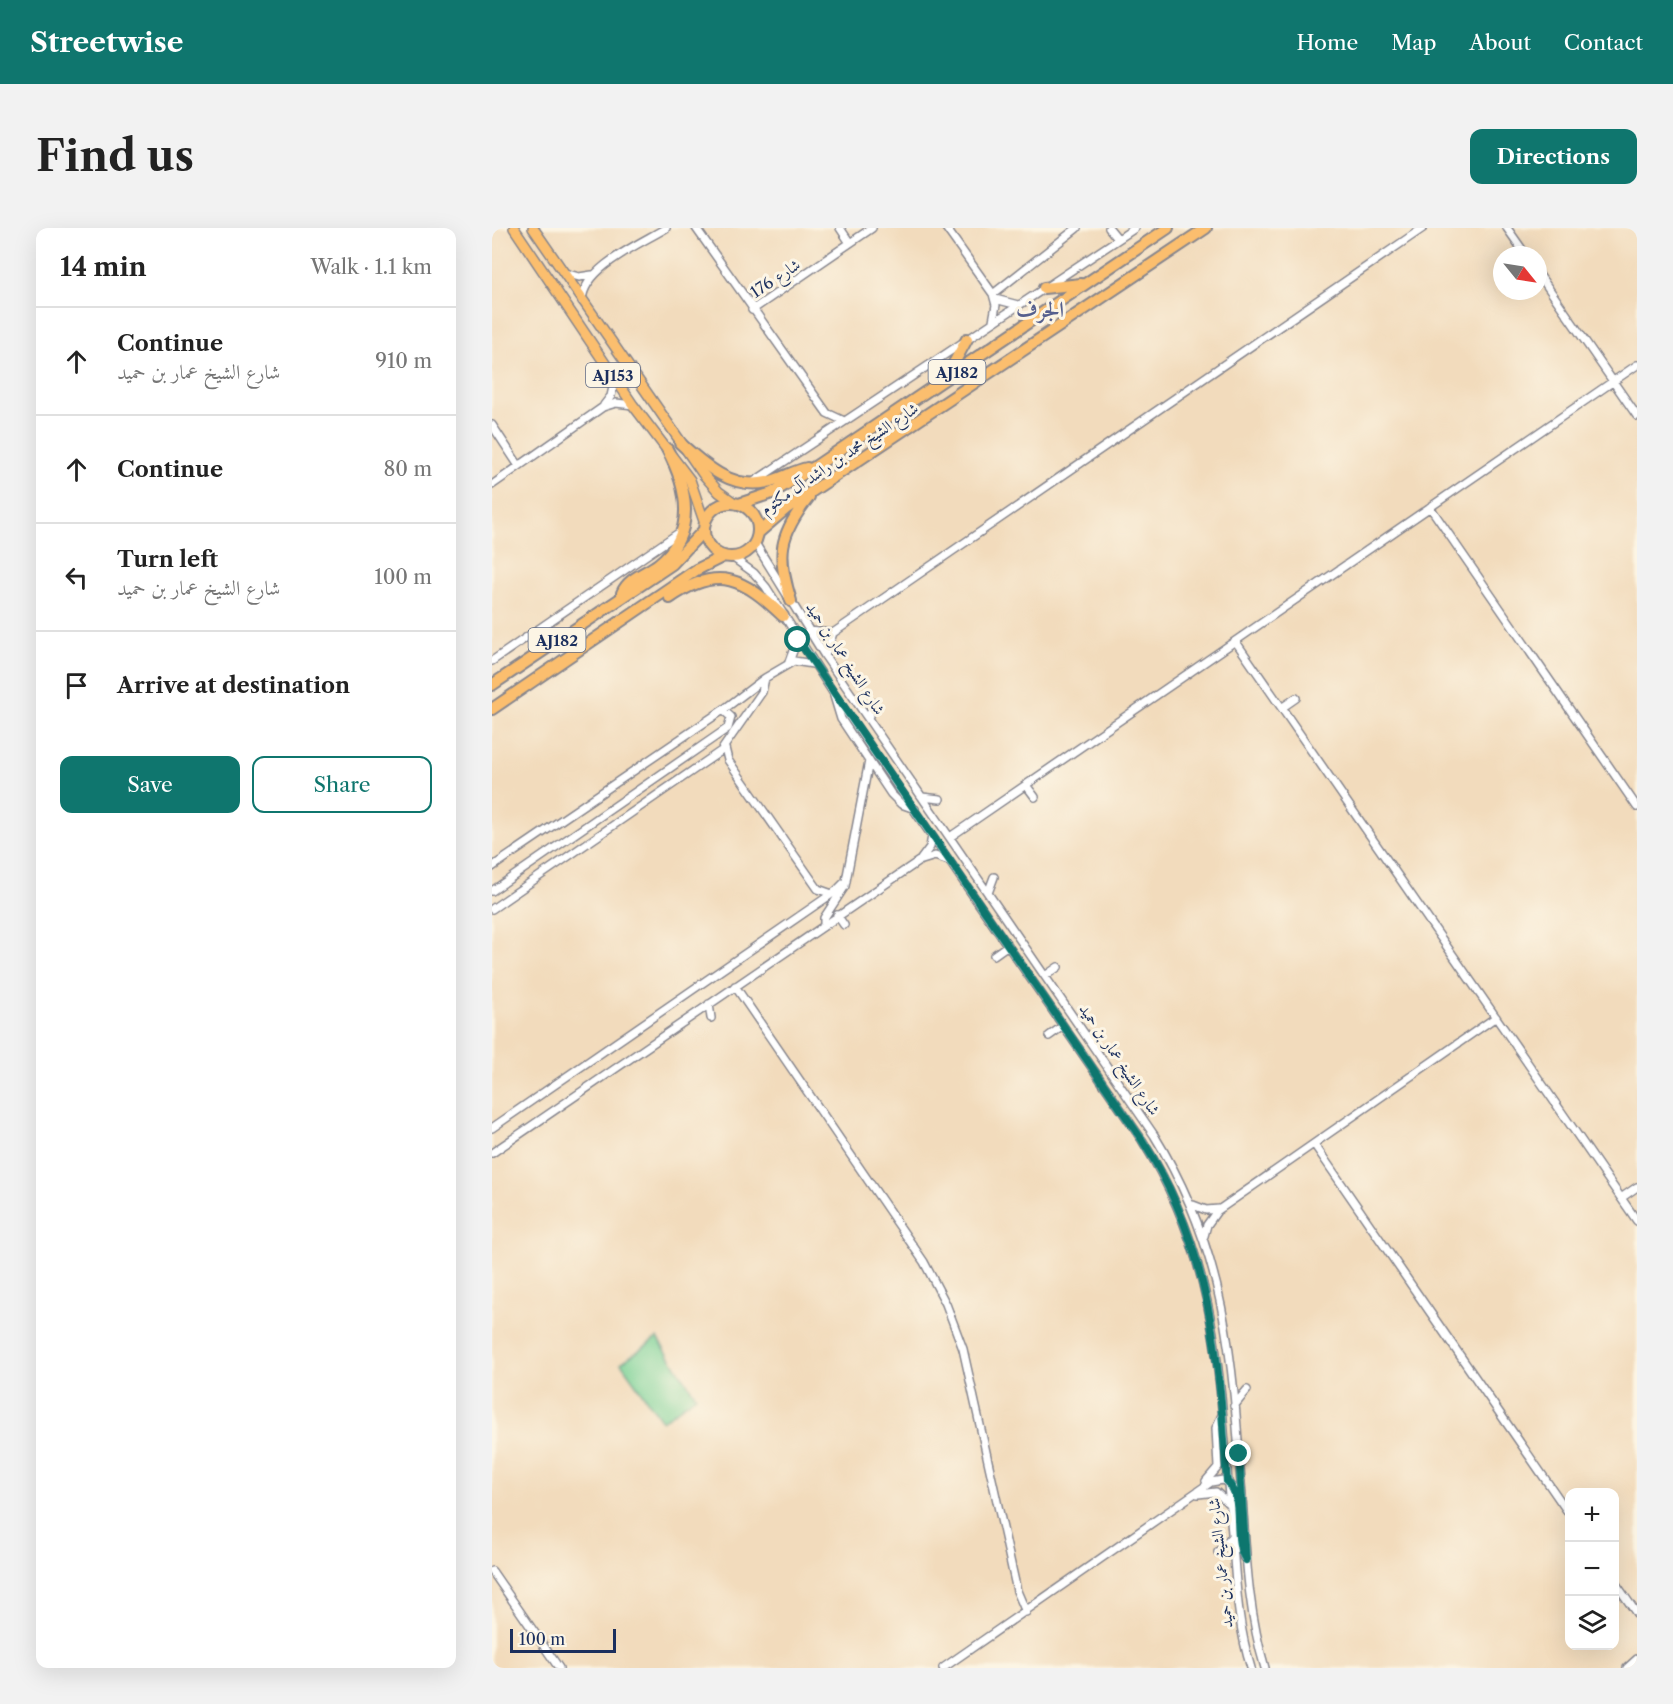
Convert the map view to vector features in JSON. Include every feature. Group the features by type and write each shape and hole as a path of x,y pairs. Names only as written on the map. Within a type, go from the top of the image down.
{"highway":[{"name":"شارع الشيخ محمد بن راشد آل مكتوم","path":"738,504 772,494 816,466 1168,228"},
{"name":"شارع الشيخ محمد بن راشد آل مكتوم","path":"756,538 779,514 1206,228"},
{"path":"1044,288 1084,284"},
{"path":"946,379 967,339"},
{"path":"680,443 720,476 750,483 766,482 816,466"},
{"path":"621,596 630,582 663,559 682,530 686,515 684,489 667,449"},
{"path":"791,601 781,566 782,544 789,524 814,490"},
{"path":"738,504 754,515 756,538 745,553 728,557 710,546 705,527 717,507 738,504"},
{"name":"AJ182","path":"492,684 672,564 705,527"},
{"name":"AJ182","path":"492,709 696,570 728,557"},
{"path":"637,611 654,608 694,583 714,578 744,584 783,616"}],"main road":[{"name":"AJ153","path":"514,228 633,405 694,488 705,527"},
{"name":"AJ153","path":"533,228 708,481 738,504"}],"street":[{"path":"582,301 585,284 592,275 657,231 666,228"},
{"path":"696,228 827,413 829,423 826,433"},
{"path":"840,228 852,242"},
{"path":"845,228 852,242"},
{"name":"شارع 176","path":"752,310 872,228"},
{"path":"946,228 994,297 1018,305"},
{"path":"993,321 994,297 1077,228"},
{"path":"1109,228 1118,239"},
{"path":"750,483 768,474 993,321 1135,228"},
{"path":"825,656 833,633 1423,228"},
{"path":"1507,228 1520,246"},
{"path":"562,271 579,277 592,275"},
{"path":"1547,286 1637,416"},
{"path":"950,837 1637,365"},
{"path":"603,407 611,396 615,378"},
{"path":"492,485 603,407 616,402 633,405"},
{"path":"827,413 844,421"},
{"path":"492,425 519,466"},
{"path":"1430,507 1637,807"},
{"path":"492,661 652,553 682,530"},
{"name":"شارع الشيخ عمار بن حميد","path":"756,538 808,631 1154,1135 1192,1205 1204,1236 1225,1314 1250,1602 1265,1668"},
{"name":"شارع الشيخ عمار بن حميد","path":"728,557 760,580 834,694 1150,1154 1183,1218 1199,1263 1212,1317 1239,1617 1251,1668"},
{"path":"808,631 833,633"},
{"path":"789,662 798,640"},
{"path":"1236,642 1637,1221"},
{"path":"492,867 723,710 789,662 803,661 815,666"},
{"path":"492,909 725,748 762,692 765,678"},
{"path":"834,694 841,719 894,798 901,804 915,809"},
{"path":"1282,707 1296,698"},
{"path":"868,718 874,703"},
{"path":"492,891 728,728 732,717 723,710"},
{"path":"725,748 732,766 818,889 832,894"},
{"path":"824,925 824,918 842,894 846,881 869,761"},
{"path":"1026,785 1035,797"},
{"path":"922,797 940,799"},
{"path":"920,861 930,847 932,836"},
{"path":"492,1153 837,915 920,861 935,856 950,861"},
{"path":"988,893 994,877"},
{"path":"492,1128 832,894 846,881"},
{"path":"837,915 844,925"},
{"path":"994,955 1008,945"},
{"path":"1045,976 1058,967"},
{"path":"735,986 924,1262 946,1304 963,1349 1017,1591 1026,1612"},
{"path":"709,1004 711,1018"},
{"path":"1204,1236 1209,1220 1221,1208 1496,1017"},
{"path":"1049,1036 1063,1026"},
{"path":"1314,1143 1565,1509"},
{"path":"1621,1198 1637,1187"},
{"path":"1192,1205 1206,1210 1221,1208"},
{"path":"1234,1406 1247,1390"},
{"path":"1195,1494 1217,1471 1216,1428 1222,1414"},
{"path":"943,1668 1211,1482 1227,1482 1235,1491 1240,1550 1246,1560"},
{"path":"1195,1494 1216,1492 1229,1504"},
{"path":"1218,1552 1232,1536"},
{"path":"492,1571 559,1668"},
{"path":"1619,1588 1637,1614"},
{"path":"1627,1668 1637,1659"}],"green space":[{"path":"657,1338 696,1396 662,1421 621,1363"}],"district":[{"name":"الجرف","path":"1040,309"}],"route":[{"path":"798,640 1142,1140 1172,1194 1193,1244 1209,1305 1218,1360 1227,1482 1235,1491 1240,1550 1246,1560 1239,1454"}]}
